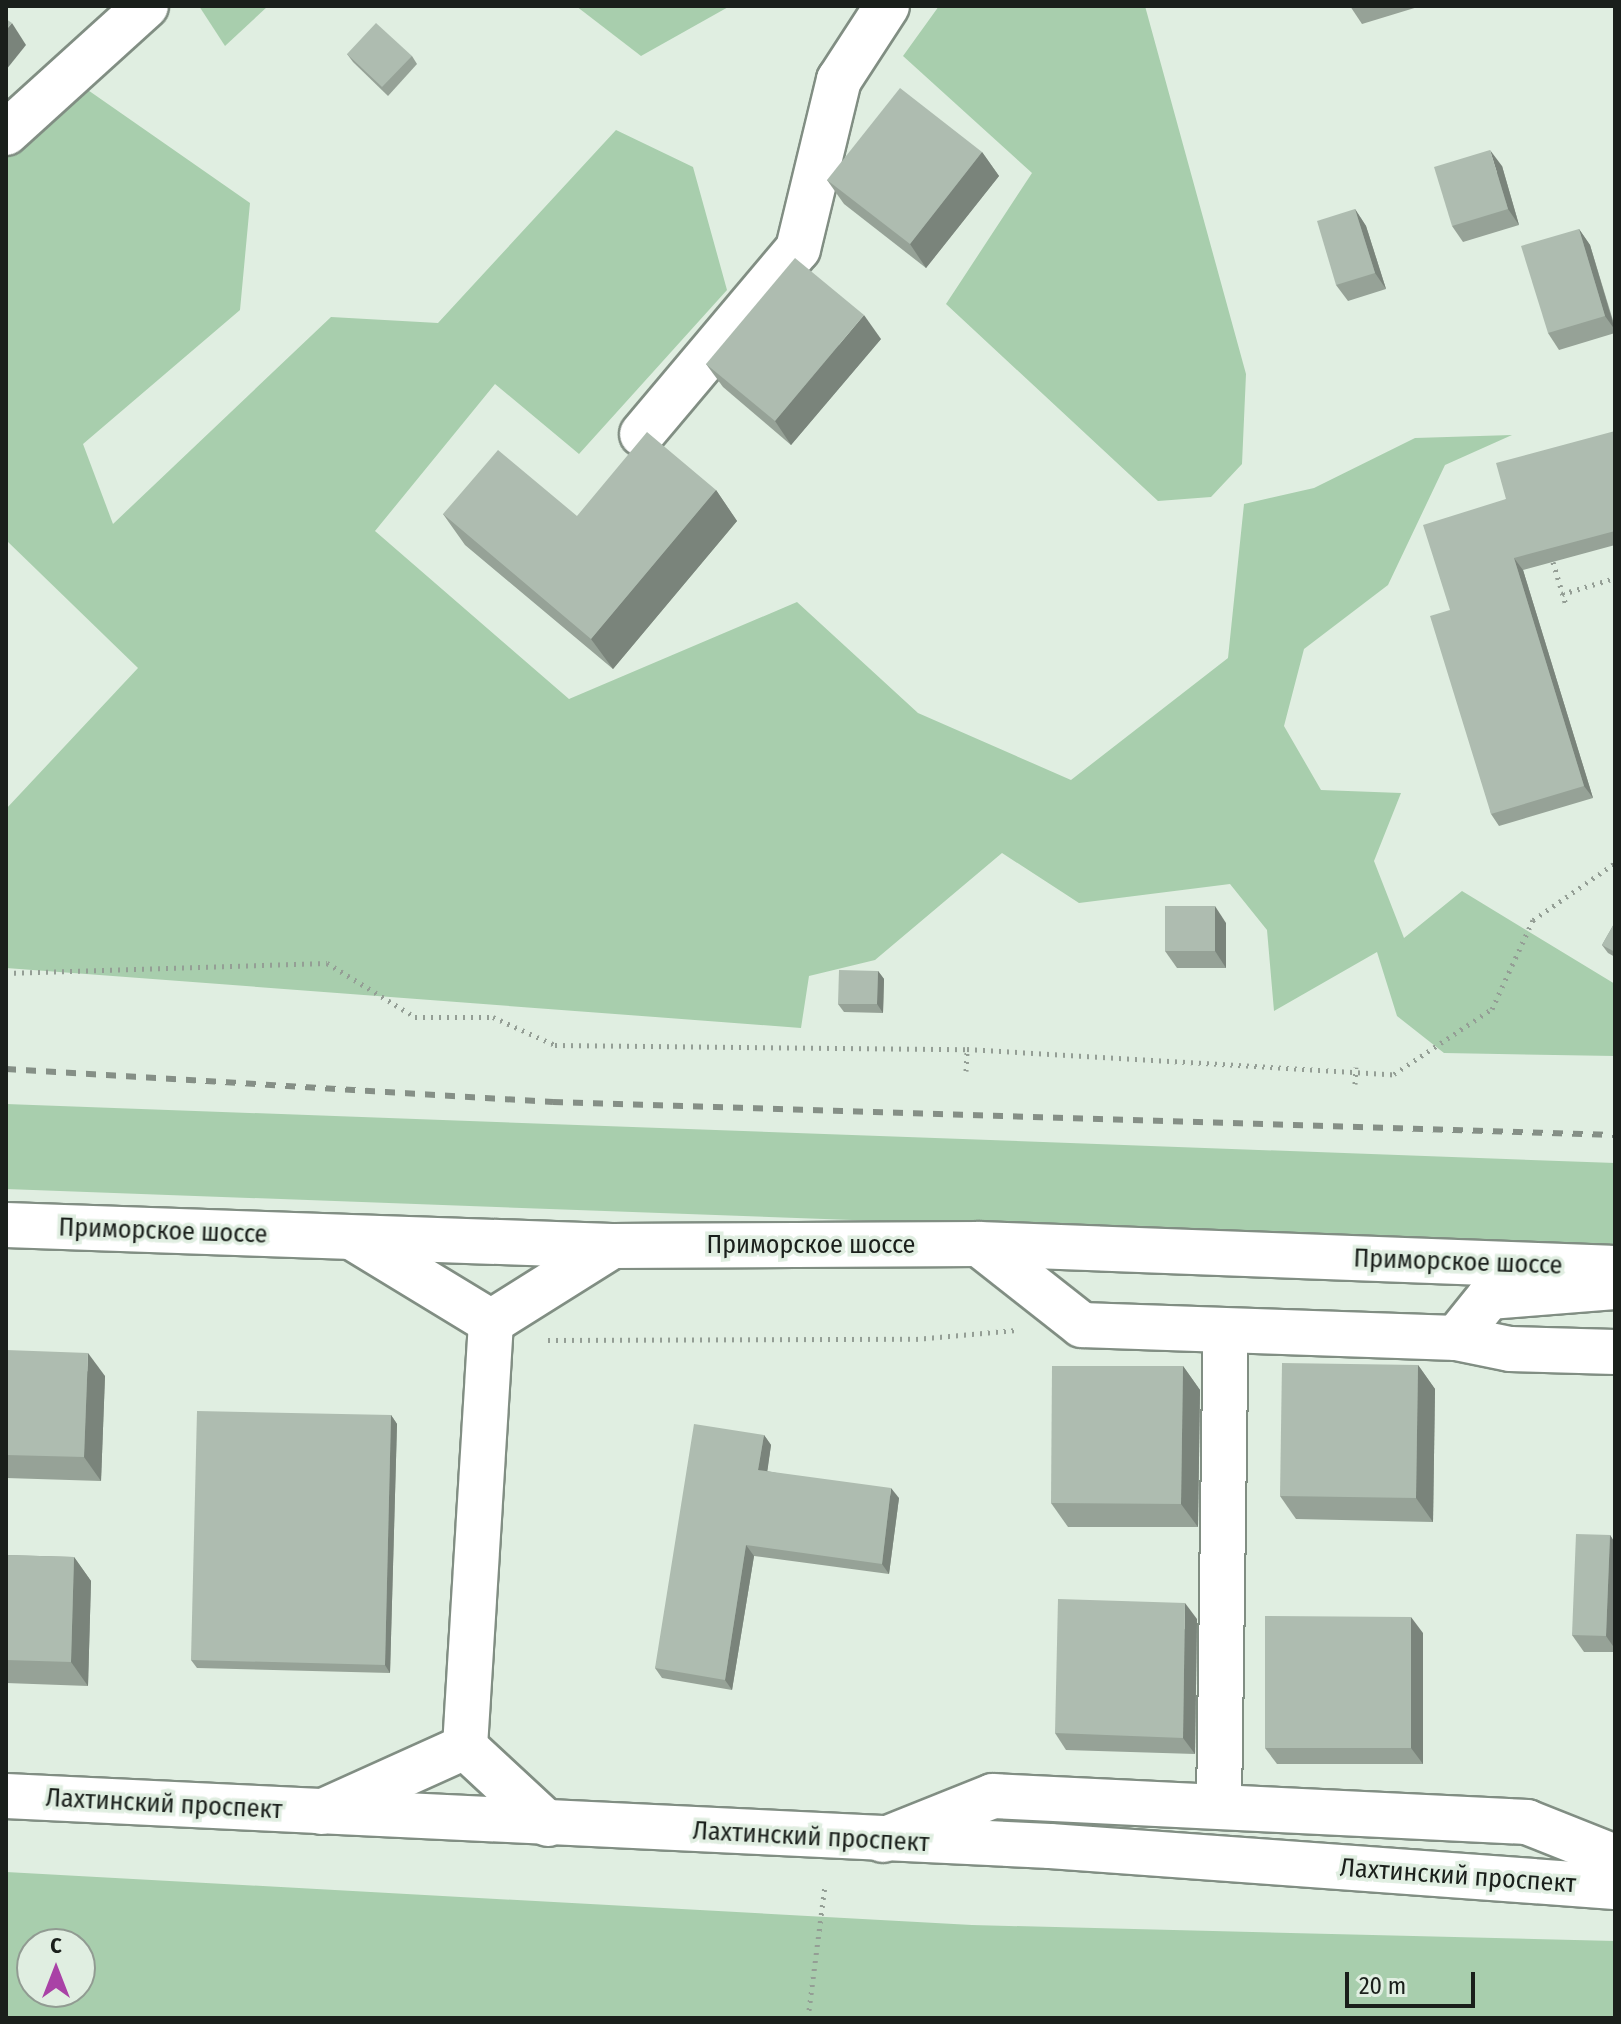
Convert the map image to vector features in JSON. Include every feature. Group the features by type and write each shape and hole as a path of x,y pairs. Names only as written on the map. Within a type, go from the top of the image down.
{"main road":[{"path":"6,133 146,6"},
{"path":"642,434 798,249 839,80 887,6"},
{"name":"Приморское шоссе","path":"6,1225 612,1246 979,1244 1615,1268"},
{"path":"353,1238 490,1332"},
{"path":"979,1244 1082,1325 1456,1338 1510,1349 1615,1352"},
{"path":"490,1332 612,1246"},
{"path":"1456,1338 1489,1297 1615,1287"},
{"path":"1219,1805 1226,1331"},
{"path":"465,1747 490,1332"},
{"path":"321,1812 465,1747"},
{"path":"465,1747 548,1824"},
{"name":"Лахтинский проспект","path":"6,1796 881,1841 1050,1846 1615,1887"},
{"path":"881,1841 993,1796 1527,1822 1615,1857"}],"path":[{"path":"1553,562 1566,605"},
{"path":"1562,594 1615,578"},
{"path":"6,973 327,963 415,1017 493,1017 555,1045 967,1049 1356,1067 1394,1074 1492,1009 1533,920 1615,863"},
{"path":"966,1071 967,1049"},
{"path":"1355,1084 1356,1067"},
{"path":"490,1332 916,1339 1082,1325"},
{"path":"808,2018 825,1885"}],"green space":[{"path":"199,6 268,6 225,46"},
{"path":"576,6 730,6 641,56"},
{"path":"939,6 1145,6 1246,374 1242,464 1211,497 1158,501 946,304 1032,173 903,56"},
{"path":"62,72 250,203 240,310 83,444 113,524 331,317 438,323 616,130 693,167 727,290 579,454 495,384 375,531 569,699 797,602 918,713 1071,780 1228,658 1244,504 1314,488 1415,438 1512,435 1445,465 1388,585 1304,649 1284,726 1321,790 1401,793 1374,861 1404,938 1462,891 1615,984 1615,1056 1444,1053 1397,1016 1377,952 1274,1011 1267,930 1230,884 1079,903 1002,853 875,960 809,976 801,1028 6,968 6,809 138,668 6,540 6,131"},
{"path":"6,1104 1615,1163 1615,1248 6,1189"},
{"path":"6,1872 972,1925 1615,1941 1615,2018 6,2018"}],"building":[{"path":"376,23 412,56 382,87 347,54"},
{"path":"900,88 982,152 910,244 827,180"},
{"path":"1490,150 1508,209 1452,226 1434,167"},
{"path":"1355,209 1375,273 1336,285 1317,221"},
{"path":"1579,229 1605,316 1548,333 1521,246"},
{"path":"795,258 864,315 775,421 706,364"},
{"path":"1615,431 1615,531 1514,558 1584,786 1491,814 1430,616 1450,610 1423,525 1506,499 1496,463"},
{"path":"647,432 716,490 591,639 443,514 498,450 577,516"},
{"path":"1165,906 1215,906 1215,951 1165,951"},
{"path":"1615,922 1615,952 1602,945"},
{"path":"839,970 878,971 877,1004 838,1004"},
{"path":"6,1350 88,1353 84,1457 6,1455"},
{"path":"1282,1363 1418,1365 1416,1498 1280,1496"},
{"path":"1052,1366 1183,1366 1181,1504 1051,1503"},
{"path":"197,1411 391,1415 385,1665 191,1660"},
{"path":"694,1424 764,1435 758,1470 891,1488 882,1564 746,1545 725,1680 655,1668"},
{"path":"1576,1534 1610,1535 1606,1636 1572,1635"},
{"path":"6,1555 74,1557 71,1662 6,1660"},
{"path":"1058,1599 1185,1603 1183,1738 1055,1733"},
{"path":"1265,1616 1411,1617 1411,1748 1265,1748"}],"railway":[{"path":"6,1069 553,1102 1615,1135"}]}
